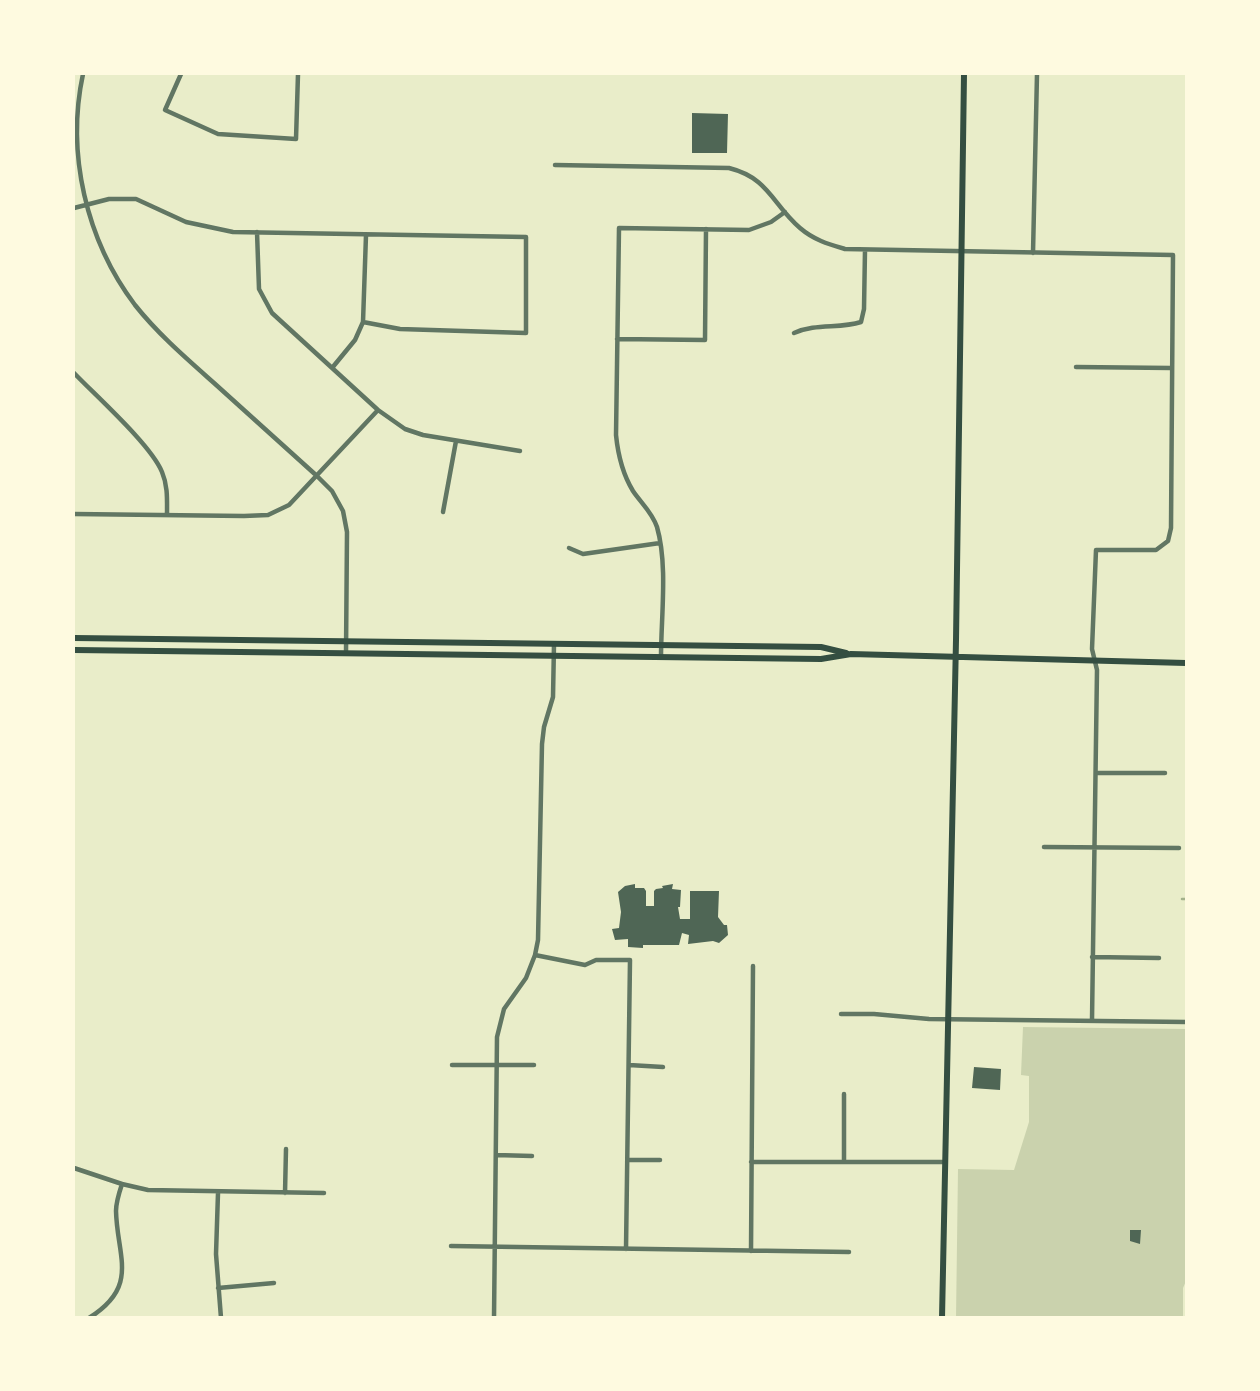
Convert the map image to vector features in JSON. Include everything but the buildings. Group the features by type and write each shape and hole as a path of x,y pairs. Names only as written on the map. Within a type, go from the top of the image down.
{"main road":[{"path":"942,1318 964,74"},
{"path":"74,638 821,647 851,654"},
{"path":"74,650 821,659 851,654 1186,663"}],"street":[{"path":"83,74 77,88 79,170 87,205 105,254 119,281 141,312 186,358 317,476 332,491 343,510 347,532 346,653"},
{"path":"181,74 165,110 218,135 296,139 298,74"},
{"path":"1033,253 1037,74"},
{"path":"555,165 729,169 744,172 758,180 799,228 819,242 845,249 1173,255 1171,528 1168,541 1156,550 1096,550 1092,649 1097,670 1092,1020"},
{"path":"74,208 109,199 136,199 186,222 208,228 257,232 526,237 526,333 400,329 363,322"},
{"path":"661,657 662,556 657,526 629,483 618,455 616,435 619,229 749,230 771,222 785,212"},
{"path":"617,339 705,340 706,229"},
{"path":"257,232 257,275 259,289 265,301 282,323 378,410 405,429 520,451"},
{"path":"332,368 355,340 363,322 366,235"},
{"path":"794,332 809,326 848,326 861,322 864,309 865,250"},
{"path":"1076,367 1171,368"},
{"path":"74,373 143,445 161,469 166,484 167,515"},
{"path":"74,514 268,514 289,505 378,410"},
{"path":"443,512 456,440"},
{"path":"569,548 583,554 660,543"},
{"path":"494,1318 497,1037 503,1009 526,978 538,940 542,744 553,697 554,644"},
{"path":"1096,773 1165,774"},
{"path":"1044,847 1179,848"},
{"path":"535,955 585,965 596,960 630,960 626,1249"},
{"path":"1092,957 1158,958"},
{"path":"751,1251 753,966"},
{"path":"841,1014 947,1020 1186,1022"},
{"path":"452,1065 534,1065"},
{"path":"629,1065 663,1066"},
{"path":"844,1094 844,1162"},
{"path":"285,1193 286,1149"},
{"path":"496,1155 532,1156"},
{"path":"628,1160 660,1160"},
{"path":"751,1162 945,1162"},
{"path":"74,1168 148,1190 324,1193"},
{"path":"89,1318 109,1301 122,1276 124,1264 116,1212 122,1184"},
{"path":"218,1193 216,1254 221,1318"},
{"path":"451,1246 849,1252"},
{"path":"218,1288 274,1283"}],"green space":[{"path":"1023,1027 1186,1029 1186,1281 1183,1288 1183,1317 956,1318 958,1169 1014,1170 1029,1122 1029,1076 1021,1075"}]}
